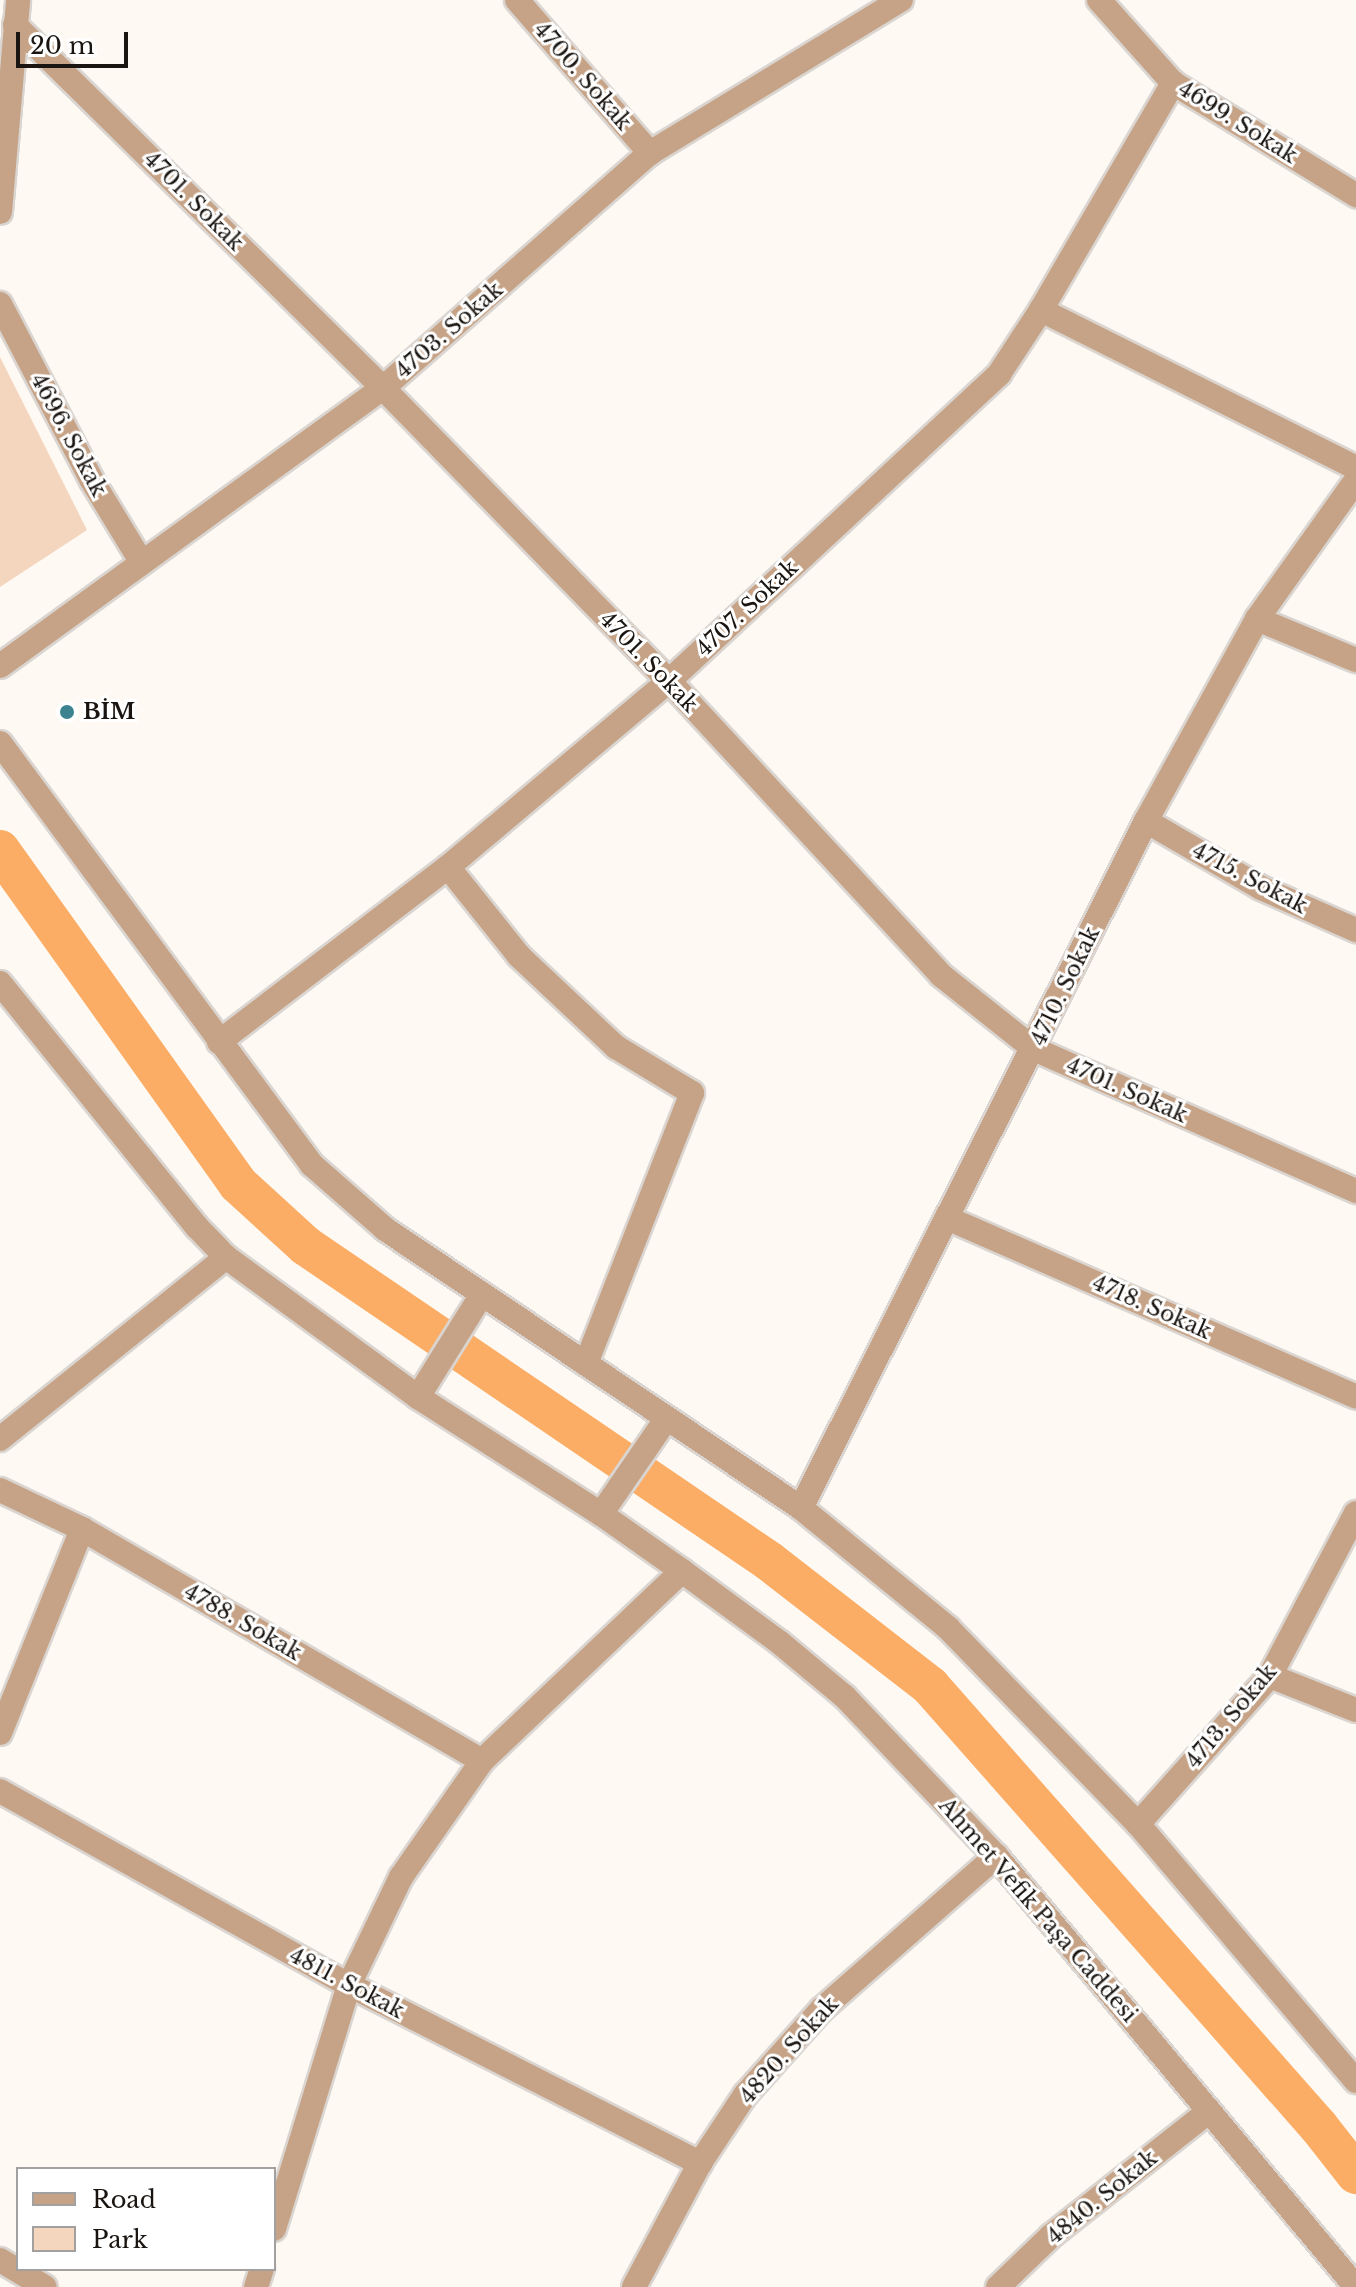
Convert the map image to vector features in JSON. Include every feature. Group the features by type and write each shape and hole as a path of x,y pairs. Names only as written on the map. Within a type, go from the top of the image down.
{"street":[{"path":"0,212 18,0"},
{"name":"4700. Sokak","path":"517,0 650,153"},
{"name":"4703. Sokak","path":"0,666 383,388 650,153 901,0"},
{"name":"4699. Sokak","path":"1099,0 1173,83 1354,188"},
{"name":"4701. Sokak","path":"15,25 383,388 669,681 941,975 1034,1049 1356,1191"},
{"name":"4707. Sokak","path":"219,1042 448,867 669,681 999,374 1041,310 1173,83"},
{"name":"4696. Sokak","path":"0,304 91,479 142,563"},
{"path":"1041,310 1356,468"},
{"name":"4710. Sokak","path":"801,1508 1146,821 1257,619 1356,480"},
{"path":"1257,619 1356,660"},
{"path":"0,743 312,1165 385,1229 801,1508 948,1628 1138,1824 1356,2081"},
{"name":"4715. Sokak","path":"1146,821 1261,888 1356,930"},
{"path":"448,867 519,956 616,1047 692,1093 586,1364"},
{"name":"Ahmet Vefik Paşa Caddesi","path":"0,983 197,1227 226,1257 418,1397 601,1514 682,1571 779,1642 845,1697 996,1856 1356,2287"},
{"name":"4718. Sokak","path":"947,1218 1356,1397"},
{"path":"0,1439 226,1257"},
{"path":"418,1397 482,1294"},
{"path":"601,1514 667,1418"},
{"name":"4788. Sokak","path":"0,1490 82,1529 482,1761"},
{"name":"4713. Sokak","path":"1138,1824 1270,1676 1356,1513"},
{"path":"0,1733 82,1529"},
{"path":"276,2222 349,1985 401,1877 482,1761 682,1571"},
{"path":"1270,1676 1356,1710"},
{"name":"4811. Sokak","path":"0,1791 349,1985 700,2163"},
{"name":"4820. Sokak","path":"634,2287 700,2163 745,2095 822,2009 996,1856"},
{"name":"4840. Sokak","path":"998,2287 1051,2236 1209,2111"},
{"path":"18,2271 45,2287"}],"green space":[{"path":"0,357 87,530 0,587"}],"waterway":[{"path":"0,850 238,1184 306,1246 769,1561 930,1686 1319,2127 1356,2174"}],"place":[{"name":"BİM","path":"67,712"}]}
